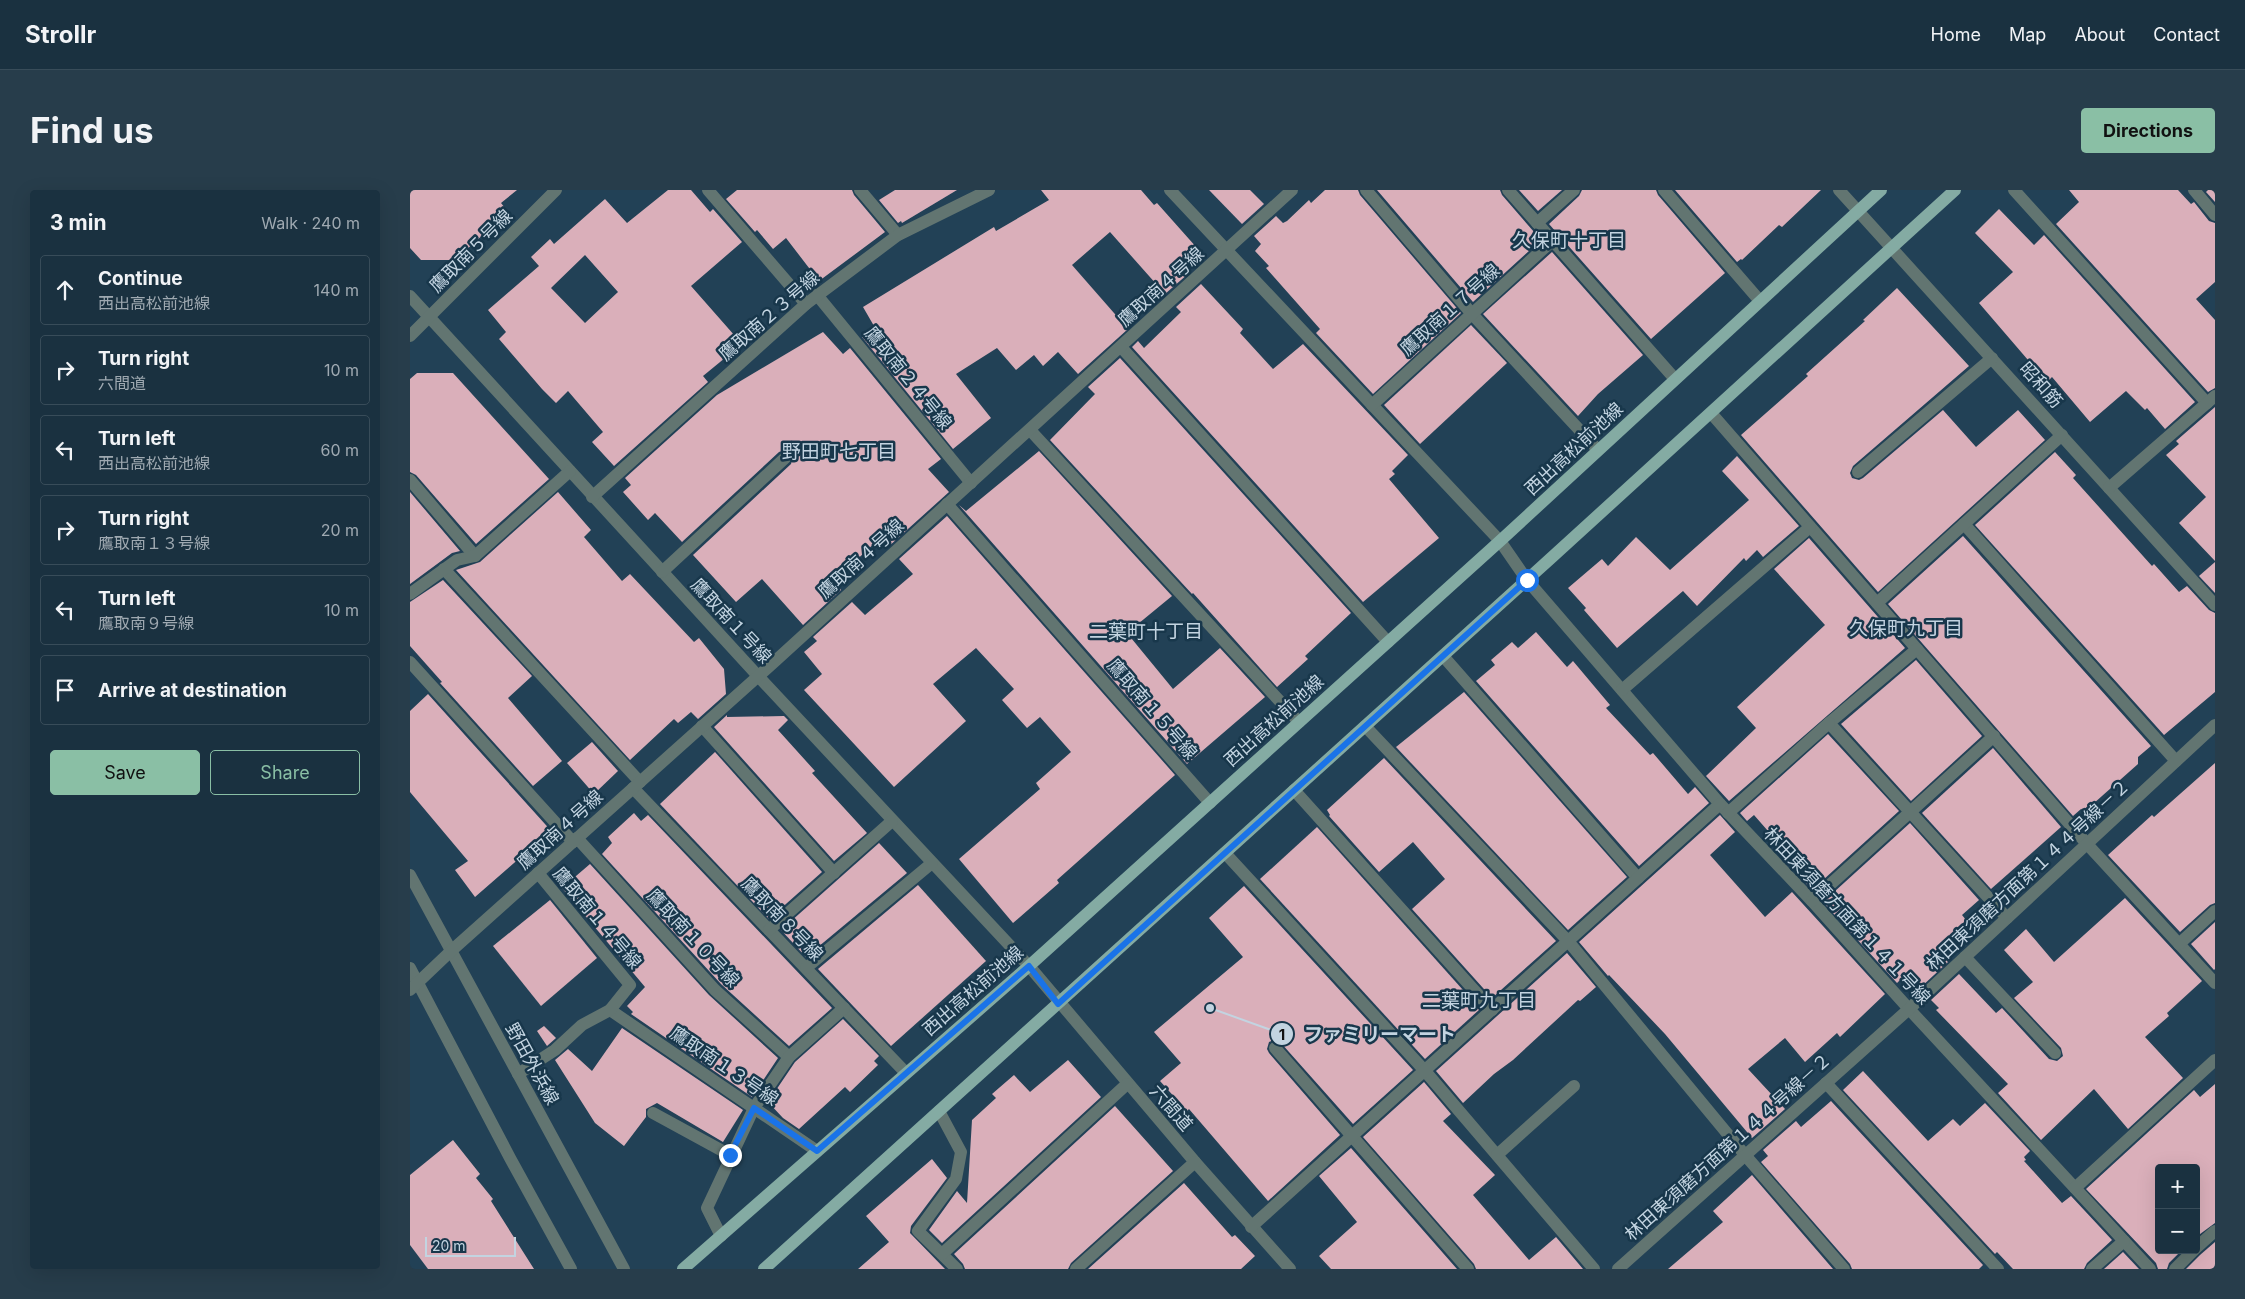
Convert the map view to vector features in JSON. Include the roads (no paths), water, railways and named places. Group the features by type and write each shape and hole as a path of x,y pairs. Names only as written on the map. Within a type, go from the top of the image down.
{"main road":[{"name":"西出高松前池線","path":"683,1269 1029,966 1500,541 1881,190"},
{"path":"764,1269 1527,580 1954,190"}],"street":[{"name":"鷹取南５号線","path":"410,336 556,190"},
{"path":"708,190 806,304"},
{"path":"860,190 898,236"},
{"name":"鷹取南２３号線","path":"592,497 806,304 898,236 989,190"},
{"name":"林田東須磨方面第１４１号線","path":"1170,190 1500,541 1527,580 1724,809 1812,901 1909,1009 2150,1269"},
{"name":"鷹取南４号線","path":"414,986 450,951 1030,430 1292,190"},
{"path":"1366,190 1472,314 1598,450"},
{"path":"1508,190 1675,379"},
{"path":"1537,223 1574,190"},
{"path":"1664,190 1760,301"},
{"name":"昭和筋","path":"1839,190 1893,247 2215,605"},
{"path":"2014,190 2211,399 2109,488"},
{"path":"2194,190 2215,215"},
{"name":"鷹取南１７号線","path":"1372,405 1553,240"},
{"name":"鷹取南２４号線","path":"818,295 971,483"},
{"name":"鷹取南１号線","path":"410,296 592,497 1029,966"},
{"path":"1121,347 1388,642"},
{"path":"1858,472 1992,358"},
{"path":"1711,413 2087,844 2215,983"},
{"path":"1030,430 1299,722"},
{"path":"1877,603 2062,435"},
{"path":"662,572 785,458"},
{"path":"410,594 457,560 475,556 570,471"},
{"path":"410,480 475,556"},
{"name":"鷹取南１５号線","path":"948,504 1210,802"},
{"path":"1964,524 2176,762"},
{"path":"1622,690 1810,527"},
{"name":"鷹取南８号線","path":"444,569 636,785 769,930 906,1073"},
{"path":"1251,1227 1638,878 1829,723 1917,648"},
{"path":"1443,656 1638,878"},
{"name":"鷹取南１０号線","path":"410,662 715,990 789,1057"},
{"path":"1829,723 2007,918"},
{"path":"702,726 834,872"},
{"path":"1365,726 1568,941 1745,1155 1844,1269"},
{"name":"林田東須磨方面第１４４号線－２","path":"1618,1269 1909,1009 2215,726"},
{"path":"1812,901 1994,736"},
{"path":"1294,790 1492,1010"},
{"path":"769,930 892,821"},
{"path":"1225,853 1425,1071 1594,1269"},
{"path":"806,968 932,863"},
{"name":"鷹取南１４号線","path":"538,873 630,986 610,1010"},
{"name":"野田外浜線","path":"410,875 624,1269"},
{"path":"2179,944 2215,911"},
{"path":"1965,957 2055,1053"},
{"name":"六間道","path":"1029,966 1058,1004 1251,1227 1290,1269"},
{"path":"410,968 414,986 571,1269"},
{"path":"721,1236 707,1208 730,1155 754,1108 789,1057 844,1008"},
{"path":"518,1074 554,1050 582,1025 610,1010"},
{"name":"鷹取南１３号線","path":"610,1010 817,1151"},
{"path":"1275,1048 1468,1269"},
{"path":"2075,1188 2215,1060"},
{"path":"1826,1083 1998,1269"},
{"path":"942,1254 1127,1084"},
{"path":"1497,1156 1574,1086"},
{"path":"938,1111 961,1152 956,1179 918,1231 957,1269"},
{"path":"652,1113 730,1155"},
{"path":"1076,1269 1195,1162"},
{"path":"2200,1244 2215,1231"},
{"path":"2092,1269 2124,1241"},
{"path":"2175,1269 2190,1254"}],"place":[{"name":"ファミリーマート","path":"1210,1008"}],"district":[{"name":"久保町十丁目","path":"1569,240"},
{"name":"野田町七丁目","path":"839,451"},
{"name":"久保町九丁目","path":"1906,628"},
{"name":"二葉町十丁目","path":"1146,631"},
{"name":"二葉町九丁目","path":"1479,1000"}]}
